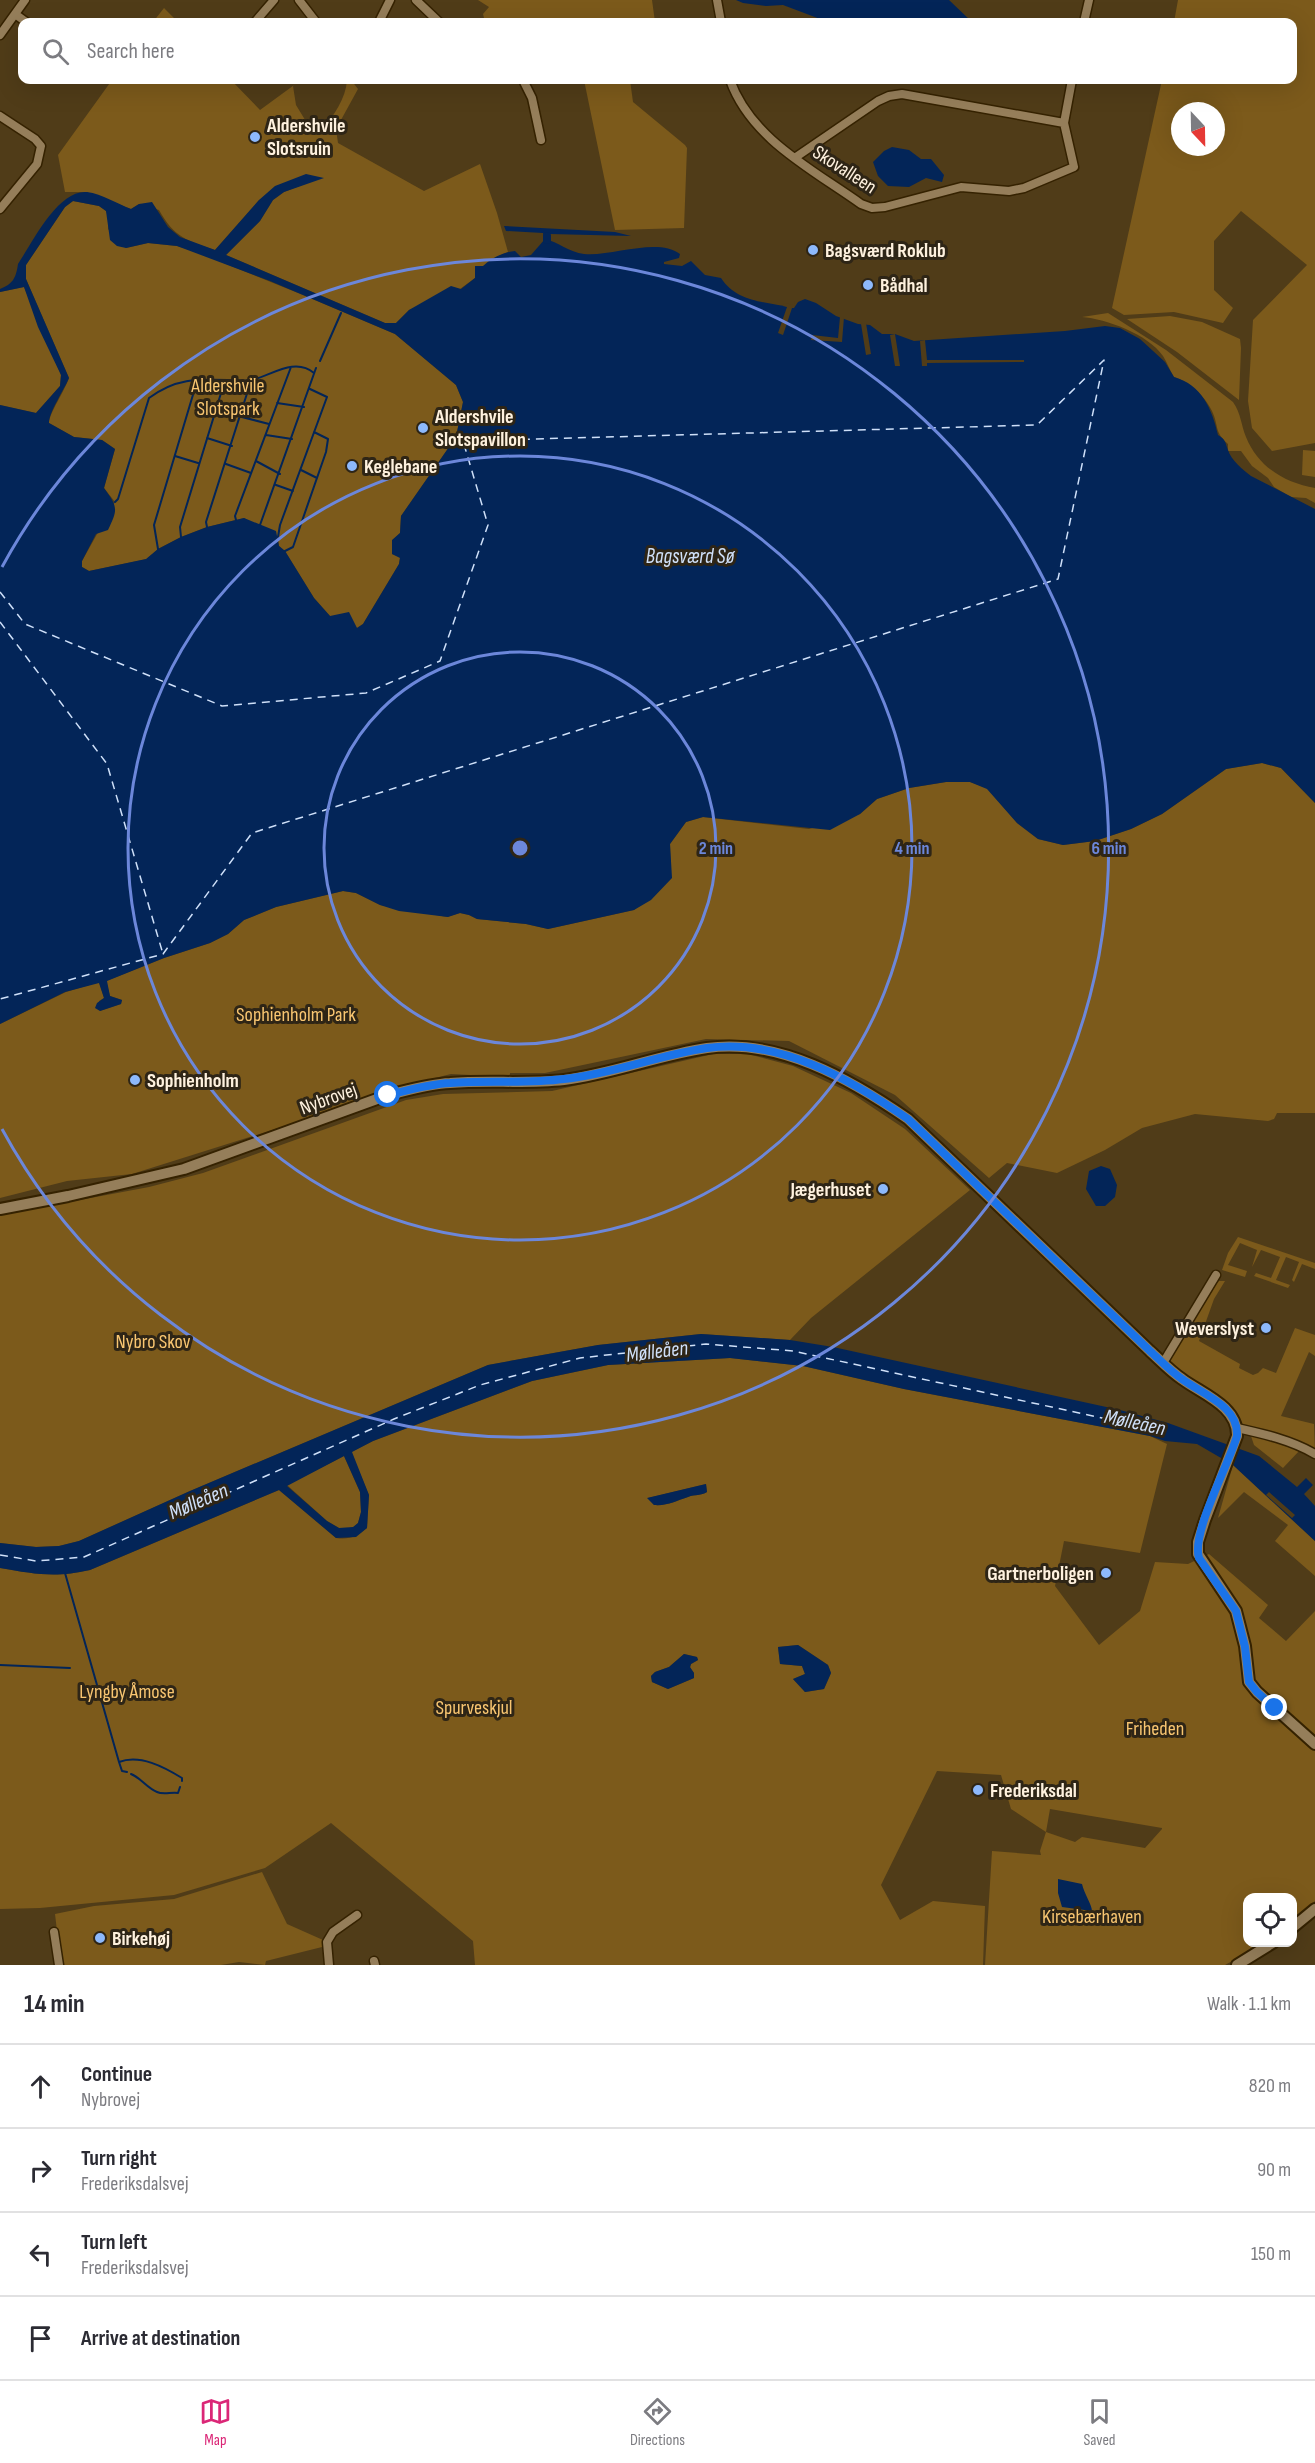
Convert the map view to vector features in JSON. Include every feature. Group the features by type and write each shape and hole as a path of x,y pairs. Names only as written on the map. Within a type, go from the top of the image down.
{"street":[{"path":"0,35 25,0"},
{"path":"258,18 274,0"},
{"path":"299,0 313,18"},
{"path":"381,18 390,0"},
{"path":"416,0 435,18"},
{"path":"717,0 720,18"},
{"path":"1085,18 1089,0"},
{"path":"15,14 20,18"},
{"path":"526,84 532,98 541,140"},
{"name":"Skovalleen","path":"732,84 741,104 757,126 795,157 861,204 872,208 885,207 948,189 977,188 1009,191 1024,188 1074,167 1064,123"},
{"path":"795,157 878,101 902,94 1064,123 1071,84"},
{"path":"0,116 35,139 41,146 37,164 0,209"},
{"name":"Nybrovej","path":"0,1209 184,1169 388,1095 421,1087 451,1083 538,1083 570,1079 705,1048 749,1046 791,1057 829,1071 908,1119 1163,1363 1229,1411 1237,1428"},
{"path":"1163,1363 1216,1275"},
{"path":"1315,1454 1301,1446 1269,1435 1237,1428 1235,1442 1198,1542 1198,1554 1236,1611 1245,1647 1249,1682 1257,1692 1315,1744"},
{"path":"1297,1925 1315,1909"},
{"path":"329,1965 327,1942 333,1932 357,1916"},
{"path":"54,1932 59,1965"},
{"path":"1237,1965 1266,1947"}],"green space":[{"path":"478,0 652,0 654,18 484,18 483,14 489,7"},
{"path":"1178,0 1315,0 1315,443 1272,451 1252,428 1248,401 1253,320 1307,265 1241,211 1214,241 1214,290 1233,308 1223,323 1174,312 1124,315 1112,308 1161,84 1297,84 1297,18 1175,18"},
{"path":"164,8 174,18 156,18"},
{"path":"109,84 235,84 260,110 296,84 293,86 296,105 310,128 323,131 342,100 346,84 354,84 358,89 336,129 338,143 424,191 480,164 508,252 490,260 475,278 460,289 409,310 396,323 385,323 226,255 260,221 273,200 284,192 323,177 259,200 215,250 182,237 170,226 159,210 139,204 131,209 86,192 65,192 58,155"},
{"path":"585,84 631,84 633,102 687,148 684,228 615,230"},
{"name":"Aldershvile Slotspark","path":"73,201 99,206 106,211 109,219 108,229 126,248 148,243 177,246 199,253 395,334 456,385 463,402 456,437 401,516 400,533 392,541 392,554 400,557 399,564 363,624 357,628 330,616 314,598 285,551 279,546 278,537 244,518 207,527 181,537 158,549 147,559 89,571 82,567 82,561 115,502 104,488 115,449 102,440 74,437 49,423 69,378 26,279 26,265 65,207"},
{"path":"24,287 61,375 60,386 36,413 0,405 0,292"},
{"path":"1108,313 1166,350 1233,402 1251,448 1258,457 1283,478 1315,488 1315,503 1306,498 1291,497 1274,487 1268,478 1252,466 1241,451 1228,451 1228,444 1219,432 1212,411 1205,400 1191,386 1174,377 1156,348 1126,329 1082,317"},
{"path":"1170,316 1202,322 1240,339 1239,400 1177,352 1127,319"},
{"path":"1303,450 1315,451 1315,477 1302,475"},
{"name":"Sophienholm Park","path":"1262,763 1281,768 1315,803 1315,1113 1277,1113 1274,1119 1268,1121 1195,1114 1142,1128 1105,1150 1057,1173 1007,1163 989,1178 895,1095 789,1041 706,1039 545,1073 510,1073 510,1077 451,1074 378,1092 304,1120 132,1174 67,1181 0,1198 0,1024 66,992 99,982 104,998 99,1001 100,1011 121,1004 122,1000 110,996 106,981 210,943 228,934 244,920 276,907 343,891 356,893 380,905 447,917 460,913 477,919 526,924 548,929 634,910 671,878 670,844 686,822 703,817 809,829 860,814 877,799 909,788 946,782 970,782 987,788 1017,823 1038,839 1063,845 1095,841 1131,829 1162,814 1226,769"},
{"name":"Nybro Skov","path":"713,1054 748,1054 793,1066 851,1093 905,1129 970,1190 811,1318 790,1340 701,1334 598,1345 488,1365 190,1491 79,1541 59,1546 36,1547 0,1543 0,1215 149,1187 203,1173 406,1100 443,1094 552,1091"},
{"path":"1238,1237 1315,1263 1315,1269 1302,1264 1294,1282 1292,1280 1299,1262 1286,1257 1276,1280 1290,1285 1288,1288 1254,1276 1256,1273 1271,1278 1280,1257 1261,1250 1252,1267 1257,1250 1240,1243 1228,1265 1247,1271 1245,1277 1222,1270 1228,1253"},
{"path":"1219,1281 1225,1281 1214,1299 1199,1341 1240,1364 1239,1368 1253,1375 1263,1368 1276,1373 1295,1328 1315,1335 1315,1356 1309,1352 1281,1416 1314,1424 1315,1452 1299,1442 1242,1424 1229,1404 1220,1396 1170,1361 1214,1285"},
{"path":"730,1358 803,1366 904,1389 1150,1436 1167,1444 1140,1553 1064,1541 1055,1586 1099,1645 1140,1611 1155,1562 1188,1564 1209,1554 1268,1605 1259,1618 1286,1641 1315,1611 1315,1901 1297,1917 1297,1893 1243,1893 1243,1947 1258,1947 1225,1965 985,1965 992,1851 1041,1855 1040,1851 1046,1832 1011,1809 1001,1775 937,1771 881,1885 900,1920 933,1901 985,1906 983,1965 475,1965 473,1941 331,1823 265,1868 174,1895 40,1908 0,1909 0,1568 45,1574 66,1574 90,1570 279,1490 336,1538 353,1537 367,1528 369,1495 351,1452 373,1441 532,1381 608,1365","holes":["706,1484 707,1492 667,1504 654,1505 648,1498","798,1645 828,1665 831,1673 824,1689 805,1692 793,1679 805,1674 802,1666 780,1664 778,1647","684,1654 697,1657 698,1660 691,1664 690,1668 694,1673 694,1678 668,1689 652,1682 651,1676 655,1672 669,1667","1050,1809 1162,1828 1162,1829 1145,1848 1082,1837 1075,1842 1046,1832"]},
{"path":"1251,1436 1297,1447 1300,1450 1283,1468 1254,1445"},
{"path":"344,1456 360,1492 361,1512 358,1523 353,1528 339,1528 327,1521 287,1485"},
{"path":"1233,1465 1315,1541 1315,1576 1275,1541 1288,1525 1244,1492 1218,1518"},
{"path":"262,1872 287,1924 323,1940 322,1947 266,1961 265,1965 239,1962 221,1965 61,1965 55,1914 94,1906 174,1899"}],"water":[{"path":"736,0 949,0 968,18 817,18 783,5 766,6"},
{"path":"892,147 909,150 921,159 931,159 944,175 942,182 926,178 909,187 888,186 878,176 873,162 884,151"},
{"name":"Bagsværd Sø","path":"306,174 324,178 284,192 273,200 260,221 226,255 385,323 396,323 409,310 451,286 461,289 475,278 475,266 483,266 498,256 515,251 521,257 531,255 545,239 584,254 647,247 670,249 680,254 679,258 664,262 664,264 682,266 691,261 705,275 721,278 744,297 794,308 798,302 805,299 836,316 858,324 870,325 882,334 895,334 914,341 1065,331 1105,326 1120,328 1140,339 1165,362 1174,377 1199,392 1213,416 1218,435 1224,440 1230,454 1238,464 1251,476 1315,509 1315,803 1281,768 1262,763 1226,769 1162,814 1131,829 1095,841 1063,845 1038,839 1017,823 987,789 970,782 946,782 909,788 877,799 860,814 830,830 703,817 686,822 670,844 672,878 651,900 634,910 548,929 526,924 477,919 460,913 448,917 399,911 380,905 356,893 343,891 276,907 244,920 228,934 210,943 164,958 107,981 110,996 122,1000 121,1004 100,1011 95,1008 97,1003 104,998 99,983 65,992 0,1024 0,405 36,413 60,386 61,375 38,327 24,287 0,292 0,289 13,280 18,264 47,219 66,199 76,193 93,193 131,209 139,204 152,202 168,227 180,237 215,250 259,200 275,186","holes":["73,201 99,206 106,211 110,240 117,246 126,248 148,243 177,246 270,281 395,334 456,385 463,402 456,437 401,516 400,533 392,540 392,554 400,558 399,564 363,624 357,628 349,612 330,616 314,598 285,551 279,546 276,531 244,518 207,527 181,537 158,549 146,559 89,571 82,567 82,561 96,534 108,530 114,517 114,504 104,488 115,449 102,440 74,437 49,423 54,407 69,378 26,279 26,265 65,207"]},
{"path":"504,226 615,232 631,236 550,234 544,236 543,233 506,231"},
{"path":"1101,1166 1110,1169 1117,1185 1115,1197 1105,1206 1096,1206 1086,1189 1089,1171"},
{"name":"Mølleåen","path":"701,1334 790,1340 833,1347 1120,1410 1168,1423 1259,1456 1297,1487 1306,1478 1313,1485 1304,1494 1315,1506 1315,1541 1233,1465 1197,1444 1165,1441 1150,1436 904,1389 803,1366 730,1358 608,1365 532,1381 373,1441 352,1452 369,1495 367,1528 356,1537 336,1538 279,1490 90,1570 66,1574 45,1574 0,1568 0,1543 36,1547 59,1546 79,1541 190,1491 488,1365 598,1345","holes":["344,1456 360,1492 361,1512 358,1523 353,1527 339,1528 327,1521 287,1486"]},
{"path":"706,1484 707,1492 667,1504 654,1505 647,1498"},
{"path":"798,1645 828,1665 831,1673 824,1689 805,1692 793,1679 805,1674 802,1666 780,1664 778,1647"},
{"path":"684,1654 697,1657 698,1660 690,1667 694,1678 668,1689 652,1682 651,1676 655,1672 669,1667"},
{"path":"1058,1879 1082,1884 1092,1911 1062,1907 1058,1893"}],"pier":[{"path":"795,301 783,335 778,333 787,307 783,306 784,303 793,305"},
{"path":"840,317 844,317 842,342 811,340 812,335 838,338"},
{"path":"866,323 871,354 866,355 861,324"},
{"path":"895,334 900,366 895,366 890,335"},
{"path":"925,340 927,360 1024,360 1024,362 927,363 927,366 922,366 920,341"},
{"path":"1269,1492 1295,1515 1292,1518 1266,1495"}],"waterway":[{"path":"320,361 341,313"},
{"path":"115,502 118,499 149,398 159,391 187,381 250,381 291,367 307,369 314,373"},
{"path":"236,520 235,516 291,367"},
{"path":"260,525 316,368"},
{"path":"158,549 154,525 198,378"},
{"path":"181,537 180,527 225,380"},
{"path":"207,527 206,522 251,381"},
{"path":"278,537 280,525 327,397 310,389"},
{"path":"277,403 304,407"},
{"path":"215,410 269,424"},
{"path":"285,551 293,547 326,452 328,439 314,432"},
{"path":"266,435 292,439"},
{"path":"207,438 232,446"},
{"path":"175,456 198,463"},
{"path":"256,461 280,474"},
{"path":"226,464 251,473"},
{"path":"301,470 317,478"},
{"path":"276,485 293,491"},
{"path":"65,1573 119,1762 122,1771 127,1772"},
{"path":"0,1665 70,1668"},
{"path":"119,1762 135,1760 152,1763 182,1778 182,1781"},
{"path":"131,1774 159,1793 178,1793 180,1787"}],"ferry route":[{"path":"0,592 25,624 222,706 366,693 440,661 488,525 463,441 1037,425 1104,360 1058,579 252,833 163,954 0,999"},
{"path":"0,622 107,764 163,954"},
{"path":"0,1555 36,1561 84,1557 394,1419 480,1385 580,1358 706,1344 793,1351 1153,1429 1160,1434"}],"place":[{"name":"Aldershvile Slotsruin","path":"255,137"},
{"name":"Bagsværd Roklub","path":"813,250"},
{"name":"Bådhal","path":"868,285"},
{"name":"Aldershvile Slotspavillon","path":"423,428"},
{"name":"Keglebane","path":"352,466"},
{"name":"Sophienholm","path":"135,1080"},
{"name":"Jægerhuset","path":"883,1189"},
{"name":"Weverslyst","path":"1266,1328"},
{"name":"Gartnerboligen","path":"1106,1573"},
{"name":"Frederiksdal","path":"978,1790"},
{"name":"Birkehøj","path":"100,1938"}],"route":[{"path":"388,1095 451,1083 538,1083 570,1079 705,1048 735,1045 749,1046 791,1057 829,1071 908,1119 1150,1351 1181,1378 1229,1411 1237,1428 1237,1436 1205,1520 1197,1550 1199,1558 1236,1611 1245,1647 1249,1682 1275,1708"}],"park label":[{"name":"Lyngby Åmose","path":"127,1691"},
{"name":"Spurveskjul","path":"474,1707"},
{"name":"Friheden","path":"1155,1728"},
{"name":"Kirsebærhaven","path":"1092,1916"}]}
